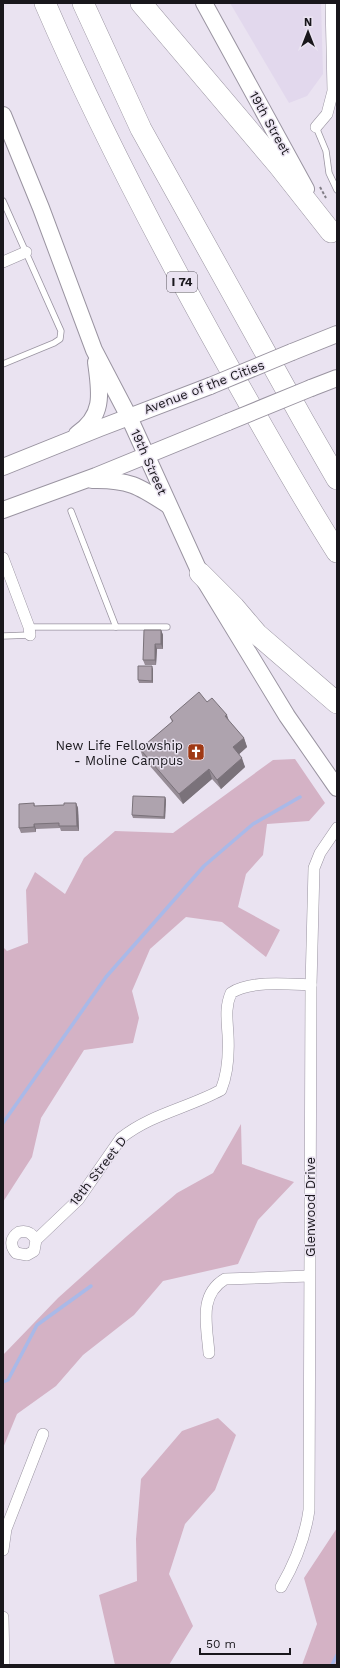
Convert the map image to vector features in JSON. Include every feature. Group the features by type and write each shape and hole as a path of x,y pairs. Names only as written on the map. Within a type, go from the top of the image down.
{"highway":[{"name":"I 74","path":"45,3 94,111 174,268 270,440 337,552"},
{"path":"83,3 140,129 302,420 337,479"},
{"path":"141,3 279,166 334,237"},
{"path":"200,573 234,607 257,634 337,703"}],"main road":[{"name":"19th Street","path":"204,3 334,237"},
{"name":"19th Street","path":"3,114 41,208 94,350 129,417 200,573 287,716 337,788"},
{"name":"Avenue of the Cities","path":"3,467 210,386 337,334"},
{"path":"63,443 87,427 99,404 100,393 94,350"},
{"path":"3,510 82,481 337,378"},
{"path":"82,481 108,480 126,482 142,488 170,507"}],"street":[{"path":"316,127 327,114 333,91 331,3"},
{"path":"3,262 26,252"},
{"path":"3,558 29,631"},
{"name":"Glenwood Drive","path":"281,1587 294,1564 307,1528 310,1510 311,985 314,868 320,854 337,828"},
{"name":"18th Street D","path":"36,1240 78,1200 121,1138 155,1117 221,1090 225,1080 228,1063 226,1017 227,1002 232,993 246,987 281,984 311,985"},
{"path":"209,1353 207,1301 216,1284 225,1279 310,1276"},
{"path":"3,1550 6,1529 43,1434"},
{"path":"3,1617 4,1665"}],"lane":[{"path":"316,127 326,151 329,173 337,190"},
{"path":"3,201 61,331 60,339 54,343 3,364"},
{"path":"71,511 116,627"},
{"path":"3,636 29,631 116,627 167,627"}],"shaded area":[{"path":"230,3 321,3 323,74 307,96 289,103"},
{"path":"295,759 325,803 309,821 267,824 263,855 246,874 238,907 280,930 266,957 222,922 186,917 150,949 132,991 139,1018 133,1043 84,1050 41,1118 32,1157 3,1202 3,947 7,951 28,943 26,890 35,872 65,894 84,858 115,831 173,833 273,760"},
{"path":"241,1124 242,1164 294,1182 258,1220 238,1264 163,1281 134,1315 83,1355 56,1386 17,1414 3,1448 3,1355 58,1298 127,1236 177,1193 213,1173"},
{"path":"218,1418 236,1435 215,1490 185,1524 169,1574 193,1626 169,1665 115,1665 99,1595 137,1581 136,1539 141,1479 182,1431"},
{"path":"337,1528 337,1665 302,1665 317,1624 304,1578"}],"building":[{"path":"144,630 161,630 161,644 155,644 155,660 143,660"},
{"path":"138,666 152,666 152,681 138,680"},
{"name":"New Life Fellowship - Moline Campus","path":"199,692 207,702 212,698 244,738 233,747 242,758 217,780 209,769 179,794 140,749 173,721 170,717"},
{"path":"133,796 165,797 164,817 132,815"},
{"path":"34,803 34,806 76,803 77,826 59,826 59,823 34,824 34,827 19,828 19,804"}],"waterway":[{"path":"3,1123 106,977 204,866 253,824 300,797"},
{"path":"3,1382 8,1380 37,1325 91,1286"},
{"path":"332,1665 337,1655"}],"place":[{"name":"New Life Fellowship - Moline Campus","path":"196,752"}]}
